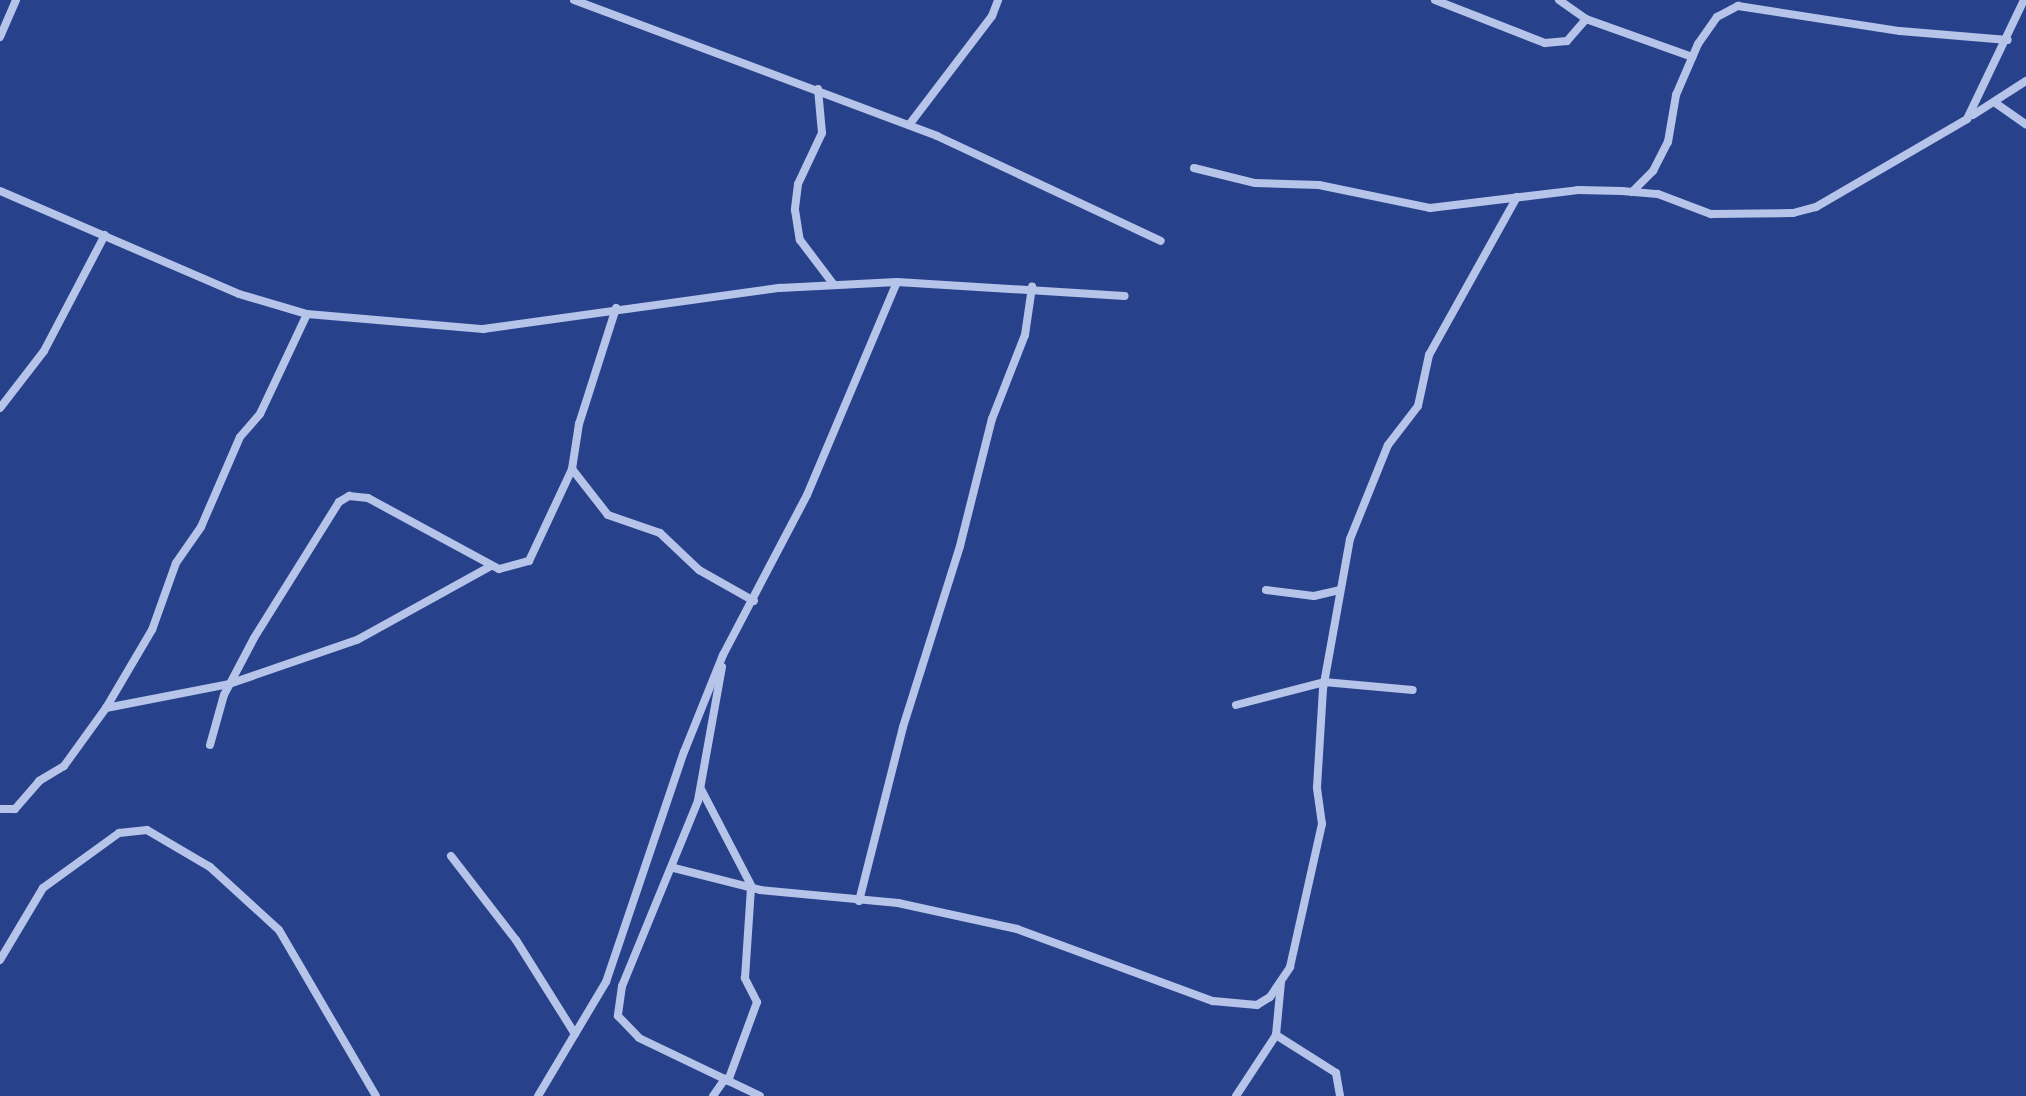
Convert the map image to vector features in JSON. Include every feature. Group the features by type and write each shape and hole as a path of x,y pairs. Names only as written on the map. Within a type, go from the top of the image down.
{"street":[{"path":"0,37 16,0"},
{"path":"574,0 909,125 1161,241"},
{"path":"909,125 992,16 998,0"},
{"path":"1435,0 1545,43 1567,41 1586,19"},
{"path":"1559,0 1586,19 1692,57"},
{"path":"1967,119 2008,40 2024,0"},
{"path":"1632,192 1653,171 1668,142 1676,95 1692,57 1717,17 1739,3 1900,31 2008,40"},
{"path":"1194,168 1255,183 1319,185 1430,208 1578,190 1658,194 1711,214 1793,213 1816,207 2026,81"},
{"path":"818,89 822,133 798,184 795,210 800,240 834,285"},
{"path":"1994,102 2026,124"},
{"path":"0,191 253,300 307,314 497,329 616,308 834,285 897,282 1032,287 1125,296"},
{"path":"674,868 752,888 898,903 1017,929 1240,1007 1257,1005 1290,967 1322,824 1317,787 1324,682 1350,539 1388,445 1418,406 1429,355 1517,197"},
{"path":"0,408 44,351 105,235"},
{"path":"538,1096 606,982 684,752 723,655 807,495 897,282"},
{"path":"859,901 992,419 1025,335 1032,287"},
{"path":"210,745 229,684 310,546 339,502 349,496 368,498 499,569 529,561 572,469 579,424 616,308"},
{"path":"0,809 15,809 39,781 64,766 106,708 152,630 176,563 201,527 240,437 260,414 307,314"},
{"path":"572,469 608,515 660,533 699,570 754,601"},
{"path":"106,708 229,684 357,640 491,566"},
{"path":"1266,590 1314,596 1339,590"},
{"path":"723,655 701,789 674,868 622,986 618,1016 639,1038 760,1096"},
{"path":"1236,705 1324,682 1413,690"},
{"path":"701,789 752,888 745,978 757,1002 726,1080 713,1096"},
{"path":"0,960 43,888 119,833 147,830 210,867 279,930 376,1096"},
{"path":"451,856 516,940 575,1034"},
{"path":"1236,1096 1276,1035 1281,980"},
{"path":"1276,1035 1336,1073 1340,1096"}]}
